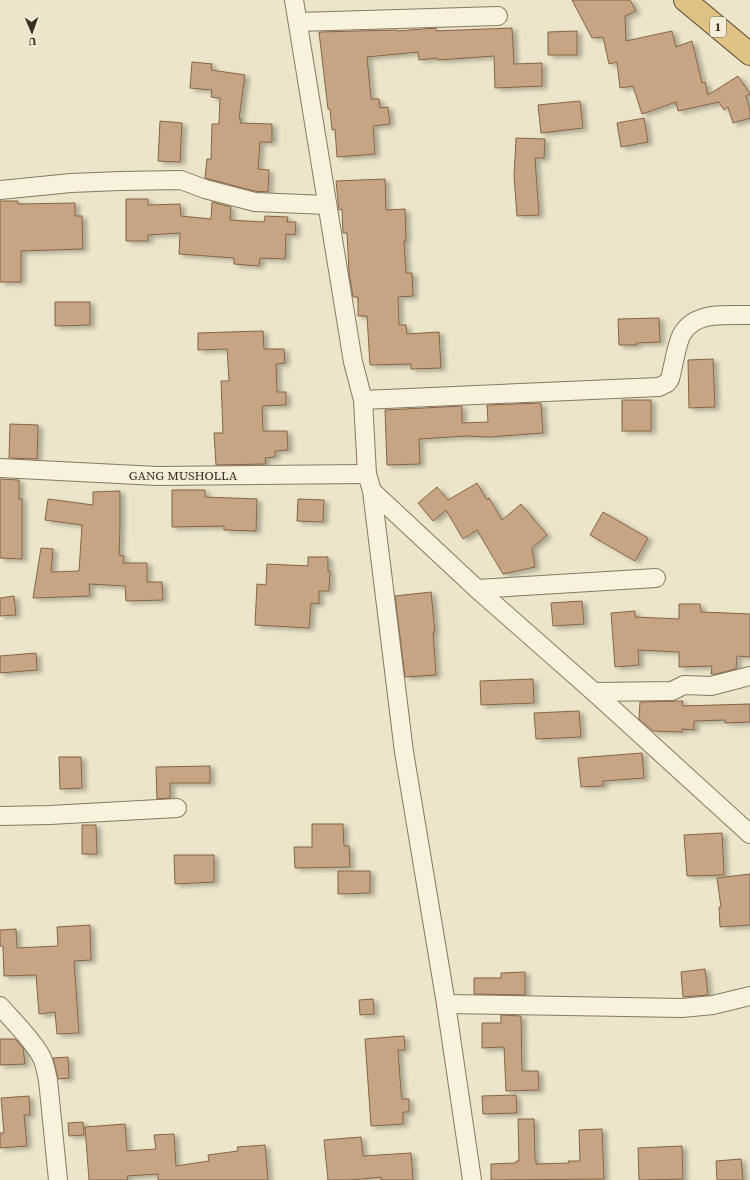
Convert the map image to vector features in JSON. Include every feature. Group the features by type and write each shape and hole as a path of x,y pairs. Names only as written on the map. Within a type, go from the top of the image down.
{"highway":[{"name":"1","path":"685,0 750,54"}],"street":[{"path":"294,0 352,362 363,400 369,483 404,752 446,1004 472,1180"},
{"path":"298,22 498,16"},
{"path":"0,190 92,182 181,180 205,189 255,202 327,205"},
{"path":"363,400 659,387 667,383 670,379 682,334 692,322 705,316 750,315"},
{"name":"GANG MUSHOLLA","path":"0,468 158,476 369,483"},
{"path":"369,483 477,589 594,692 750,834"},
{"path":"477,589 656,578"},
{"path":"594,692 672,691 684,685 711,686 750,676"},
{"path":"0,816 50,815 178,808"},
{"path":"446,1004 682,1008 713,1005 750,996"},
{"path":"0,1006 36,1048 46,1069 58,1180"}],"building":[{"path":"572,0 630,0 636,11 625,16 626,41 672,31 676,47 692,41 702,83 705,82 708,95 738,76 750,94 746,96 750,110 750,118 733,123 728,107 724,110 719,102 678,111 676,102 642,114 633,86 620,88 617,62 609,64 603,37 592,38"},
{"path":"436,28 436,31 512,28 514,64 542,63 542,86 495,88 494,56 419,60 418,52 367,57 371,99 379,99 380,108 388,107 390,124 373,126 375,154 337,157 335,129 332,130 330,109 328,109 319,32 397,31"},
{"path":"577,31 577,55 548,55 548,32"},
{"path":"192,62 212,64 211,70 245,75 239,119 241,119 240,123 272,124 272,142 260,142 258,169 269,170 268,192 254,191 205,178 207,159 211,159 212,124 219,124 220,98 211,97 212,90 190,88"},
{"path":"580,101 583,128 541,133 538,105"},
{"path":"644,118 648,142 621,147 617,123"},
{"path":"160,121 182,123 180,162 158,161"},
{"path":"516,138 545,139 544,158 535,158 539,215 517,216 514,176"},
{"path":"385,179 386,210 405,209 406,241 404,241 406,273 412,273 413,296 398,297 399,325 406,325 407,334 439,332 441,368 411,369 411,364 370,365 367,316 358,316 358,297 353,297 349,272 347,233 343,233 342,209 339,210 336,181"},
{"path":"126,199 148,199 148,205 180,204 181,216 211,219 212,202 231,207 230,220 264,222 265,216 288,217 287,222 296,222 295,235 286,234 285,259 260,258 259,266 234,264 234,258 179,254 180,233 148,235 148,241 126,241"},
{"path":"0,201 18,201 18,204 75,203 75,216 82,216 83,249 21,251 21,282 0,282"},
{"path":"55,302 90,302 90,325 55,326"},
{"path":"659,318 660,342 636,343 637,345 619,345 618,319"},
{"path":"263,331 264,349 284,349 285,363 276,364 277,392 286,392 286,405 262,406 263,431 287,431 288,450 275,451 275,457 265,458 266,464 216,465 214,433 223,433 221,381 229,381 227,349 198,350 198,333"},
{"path":"713,359 715,407 689,408 688,360"},
{"path":"622,400 651,400 651,431 622,431"},
{"path":"541,403 543,433 489,437 466,436 419,439 420,464 387,465 385,410 462,406 462,423 488,422 487,405"},
{"path":"10,424 38,425 37,459 9,458"},
{"path":"0,479 19,480 19,499 22,499 22,559 0,558"},
{"path":"477,483 487,500 489,498 502,520 521,504 547,535 532,548 535,567 503,574 477,530 463,539 446,510 433,521 418,503 437,487 448,500"},
{"path":"172,490 205,490 205,497 257,499 256,531 224,530 224,526 172,527"},
{"path":"120,491 119,555 124,556 123,563 147,563 147,582 162,582 163,600 126,601 125,586 89,584 90,596 33,598 41,548 53,549 51,572 79,571 82,525 45,520 48,499 93,505 93,492"},
{"path":"298,499 324,500 323,522 297,521"},
{"path":"603,512 648,538 635,561 590,535"},
{"path":"308,557 328,557 328,571 330,571 329,591 319,591 319,604 311,603 309,628 255,625 257,584 266,585 267,564 308,566"},
{"path":"431,592 435,632 433,632 436,675 405,677 395,596"},
{"path":"14,596 16,615 0,616 0,598"},
{"path":"582,601 584,624 553,626 551,603"},
{"path":"679,604 700,604 701,612 750,614 750,657 737,656 736,669 711,674 712,666 679,667 679,652 638,650 639,665 615,667 611,613 635,611 635,617 679,619"},
{"path":"36,653 37,670 0,673 0,656"},
{"path":"533,679 534,703 481,705 480,681"},
{"path":"683,701 682,706 750,704 750,722 725,723 725,720 694,721 694,730 682,729 682,732 653,731 639,719 640,702"},
{"path":"579,711 581,737 536,739 534,713"},
{"path":"642,753 644,778 603,781 603,786 581,787 578,758"},
{"path":"59,757 81,757 82,788 60,789"},
{"path":"210,766 210,783 170,783 170,798 157,799 156,767"},
{"path":"312,824 343,824 344,846 349,846 350,867 295,868 294,847 312,847"},
{"path":"82,825 96,825 97,854 82,854"},
{"path":"722,833 724,875 687,876 684,835"},
{"path":"174,855 214,855 214,882 175,884"},
{"path":"338,871 370,871 370,893 338,894"},
{"path":"750,874 750,925 720,927 719,907 721,907 717,878"},
{"path":"90,925 91,960 74,961 79,1033 57,1034 55,1012 39,1014 36,975 4,976 3,946 0,946 0,930 16,929 17,948 58,946 57,927"},
{"path":"705,969 708,995 683,997 681,972"},
{"path":"525,972 525,995 474,994 474,978 501,978 501,973"},
{"path":"373,999 374,1014 360,1015 359,1000"},
{"path":"501,1015 521,1016 522,1071 538,1071 539,1090 506,1091 504,1047 482,1048 482,1023 501,1023"},
{"path":"404,1036 405,1050 398,1050 402,1099 409,1099 409,1112 403,1112 403,1124 371,1126 365,1039"},
{"path":"0,1039 15,1039 23,1048 25,1064 0,1065"},
{"path":"68,1057 69,1078 58,1079 53,1058"},
{"path":"516,1095 517,1113 483,1114 482,1096"},
{"path":"29,1096 30,1115 24,1115 27,1146 0,1148 0,1133 4,1133 1,1098"},
{"path":"518,1119 534,1119 536,1164 569,1163 568,1161 580,1161 579,1130 602,1129 604,1179 491,1180 491,1164 516,1163 516,1161 519,1161"},
{"path":"83,1122 84,1135 69,1136 68,1123"},
{"path":"125,1124 127,1151 156,1149 154,1135 174,1134 176,1166 209,1161 208,1155 238,1151 237,1147 265,1145 268,1180 158,1180 158,1174 127,1176 128,1180 89,1180 85,1127"},
{"path":"361,1137 363,1156 411,1153 413,1180 381,1180 381,1177 350,1180 328,1180 324,1140"},
{"path":"682,1146 683,1179 639,1180 638,1148"},
{"path":"741,1159 743,1180 717,1180 716,1161"}]}
